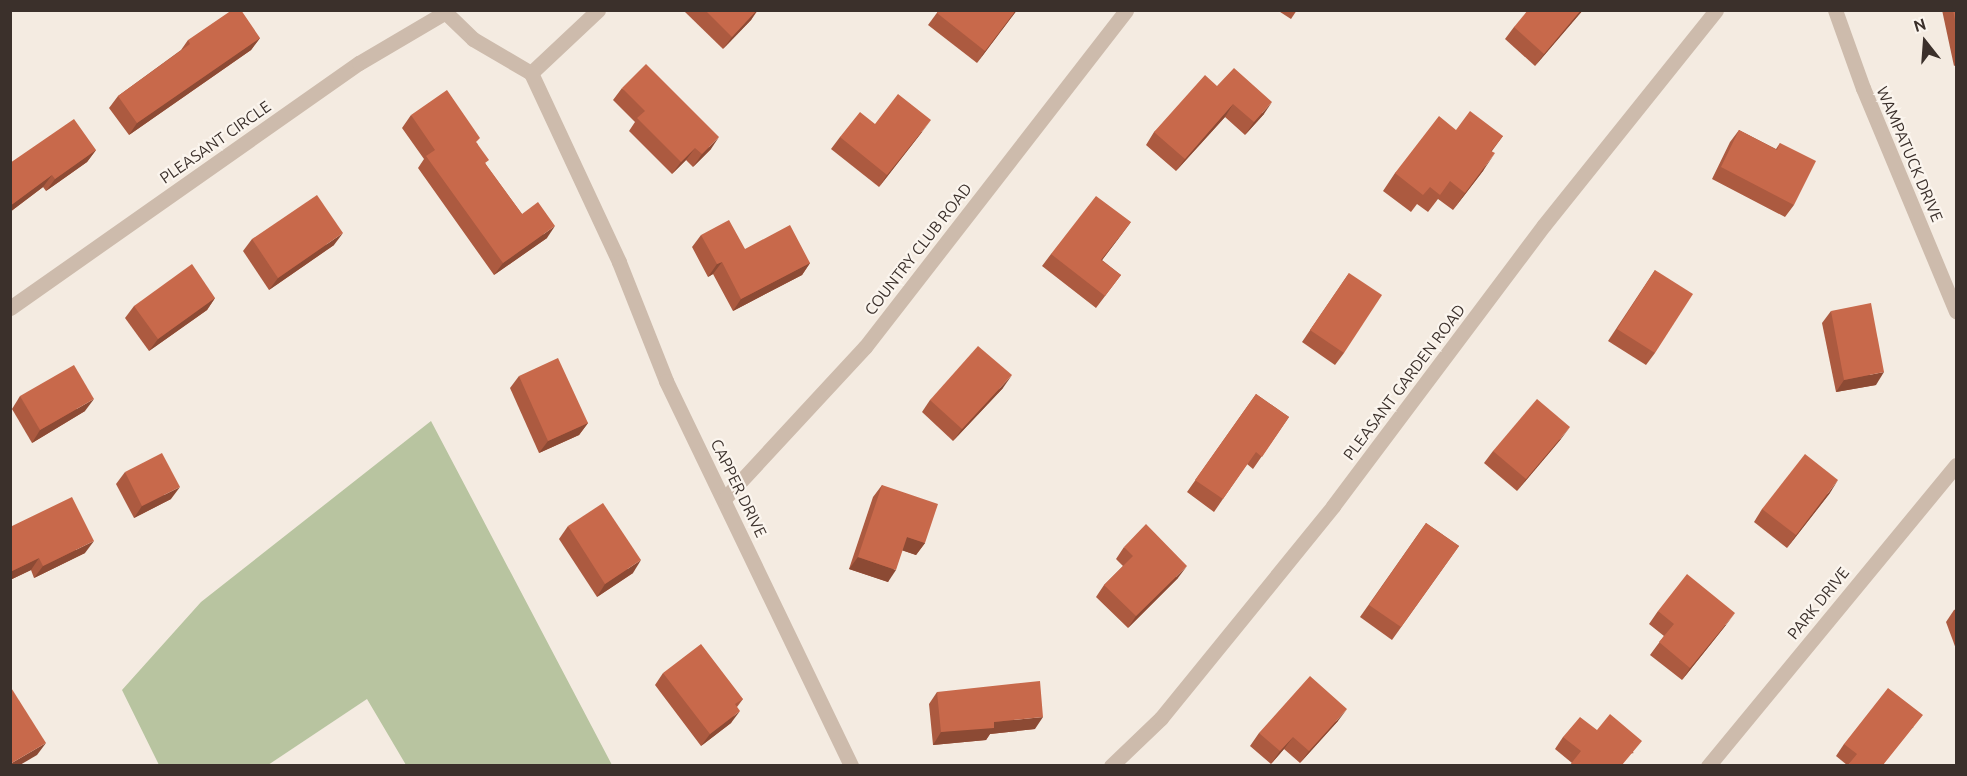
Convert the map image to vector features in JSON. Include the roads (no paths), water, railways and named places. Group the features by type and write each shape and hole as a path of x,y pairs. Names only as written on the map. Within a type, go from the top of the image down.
{"street":[{"path":"531,73 598,10"},
{"name":"COUNTRY CLUB ROAD","path":"725,498 865,347 1126,10"},
{"name":"PLEASANT GARDEN ROAD","path":"1111,765 1161,718 1333,506 1544,225 1716,10"},
{"name":"WAMPATUCK DRIVE","path":"1835,10 1863,88 1956,310"},
{"name":"PLEASANT CIRCLE","path":"10,308 359,63 444,12 473,39 531,73"},
{"name":"CAPPER DRIVE","path":"531,73 602,223 666,381 725,498 852,765"},
{"name":"PARK DRIVE","path":"1708,765 1956,465"}]}
